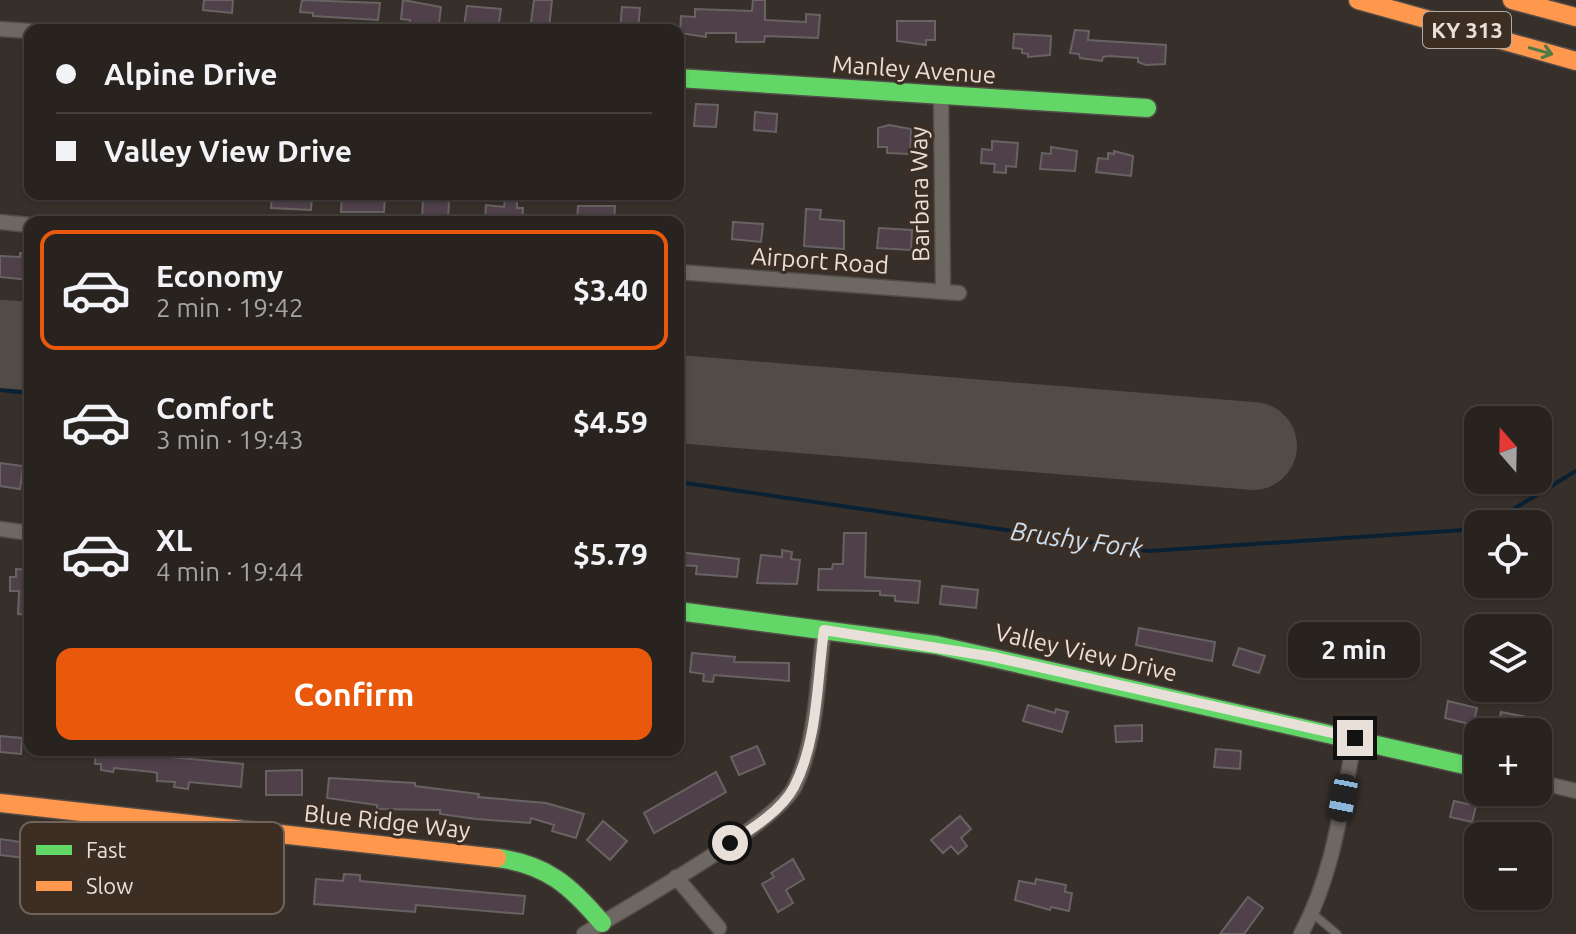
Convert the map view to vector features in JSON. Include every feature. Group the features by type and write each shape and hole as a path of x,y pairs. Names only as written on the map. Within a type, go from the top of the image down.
{"main road":[{"name":"KY 313","path":"1358,0 1576,61"},
{"name":"KY 313","path":"1512,0 1576,17"},
{"name":"Manley Avenue","path":"684,78 1147,108"},
{"name":"Valley View Drive","path":"684,612 994,657 1464,765"},
{"name":"Blue Ridge Way","path":"0,803 171,822"},
{"name":"Blue Ridge Way","path":"284,834 514,860 546,867 570,885 602,923"}],"street":[{"path":"0,29 24,31"},
{"name":"Barbara Way","path":"941,96 943,292"},
{"path":"0,222 24,224"},
{"name":"Airport Road","path":"684,272 959,293"},
{"path":"0,529 24,532"},
{"path":"584,934 757,826 793,789 808,751 824,630"},
{"path":"1301,934 1330,864 1355,738"},
{"path":"1552,785 1576,791"},
{"path":"676,877 719,928"}],"lane":[{"path":"1312,913 1337,934"}],"building":[{"path":"204,0 233,0 232,13 203,10"},
{"path":"302,0 380,3 378,20 313,16 313,13 300,12"},
{"path":"403,0 441,7 439,23 410,24 410,20 401,19"},
{"path":"534,0 552,0 549,24 531,24"},
{"path":"753,0 765,0 765,20 806,22 806,14 820,15 818,38 765,36 764,42 736,42 736,33 706,33 706,37 684,34 684,24 681,24 681,16 695,17 695,9 752,11"},
{"path":"467,6 501,9 499,24 464,24"},
{"path":"622,7 640,8 639,24 621,24"},
{"path":"897,21 935,21 935,40 926,40 926,45 897,41"},
{"path":"1075,30 1089,31 1088,40 1166,45 1165,64 1146,65 1138,62 1138,58 1109,56 1103,57 1102,61 1080,58 1079,54 1070,53"},
{"path":"1014,34 1051,36 1050,55 1028,57 1022,49 1013,48"},
{"path":"696,104 718,105 716,127 694,126"},
{"path":"755,112 777,114 776,132 754,130"},
{"path":"889,125 911,129 910,154 887,153 887,147 878,147 878,128"},
{"path":"992,141 1018,143 1016,167 1006,166 1006,173 994,172 995,164 981,163 982,149 992,150"},
{"path":"1051,147 1077,151 1075,171 1040,169 1042,153 1051,154"},
{"path":"1114,151 1133,156 1131,176 1096,172 1098,158 1108,159 1108,153 1114,154"},
{"path":"272,200 312,200 311,210 271,208"},
{"path":"342,200 385,200 384,212 341,212"},
{"path":"423,200 449,200 448,216 422,216"},
{"path":"505,200 517,201 517,208 523,208 522,216 485,216 486,205 504,207"},
{"path":"578,206 615,206 614,216 577,216"},
{"path":"806,209 821,210 820,219 844,221 844,249 804,246"},
{"path":"733,222 763,224 761,242 732,239"},
{"path":"879,228 912,230 911,250 877,248"},
{"path":"20,253 24,253 24,279 0,277 0,256 20,257"},
{"path":"0,463 23,466 20,489 0,486"},
{"path":"844,533 866,533 865,577 920,581 918,603 895,601 895,596 880,595 880,591 818,590 819,569 832,569 833,564 843,564"},
{"path":"782,550 792,552 791,559 800,560 797,584 757,583 761,555 782,557"},
{"path":"684,553 739,559 737,577 696,574 697,566 684,565"},
{"path":"16,569 24,570 24,615 18,614 19,591 10,591 10,577 16,577"},
{"path":"942,586 978,590 976,608 940,604"},
{"path":"1139,628 1215,642 1212,661 1136,645"},
{"path":"1239,648 1265,656 1259,673 1233,665"},
{"path":"692,653 735,657 734,662 789,663 789,681 714,675 713,682 703,681 704,674 690,672"},
{"path":"1448,701 1477,708 1475,718 1464,718 1464,723 1445,718"},
{"path":"1028,705 1055,713 1056,709 1068,712 1062,732 1023,721"},
{"path":"1501,712 1527,717 1527,718 1500,718"},
{"path":"1142,725 1142,741 1116,742 1115,726"},
{"path":"0,736 22,738 21,754 0,752"},
{"path":"757,746 765,764 739,775 731,757"},
{"path":"1216,749 1241,751 1240,769 1214,767"},
{"path":"96,756 159,756 243,764 241,787 189,782 188,789 174,787 175,782 157,781 157,773 114,768 113,772 101,770 101,764 95,764"},
{"path":"302,770 302,795 266,795 266,771"},
{"path":"716,772 726,792 654,833 644,813"},
{"path":"329,778 415,783 415,786 479,794 478,797 546,803 584,814 576,838 552,831 554,825 531,818 530,823 476,819 440,814 440,810 377,809 377,805 327,798"},
{"path":"1454,801 1464,803 1464,806 1476,806 1472,822 1450,817"},
{"path":"960,816 971,829 961,838 967,846 958,854 951,846 943,853 931,840"},
{"path":"603,821 627,841 610,860 587,840"},
{"path":"0,839 20,842 20,857 0,855"},
{"path":"793,859 804,879 786,890 793,903 778,912 762,884 774,877 771,873"},
{"path":"344,874 360,875 360,881 525,896 523,914 416,905 415,912 314,904 316,879 343,881"},
{"path":"1036,879 1066,885 1065,892 1072,893 1069,911 1051,907 1050,910 1015,900 1019,881 1035,884"},
{"path":"1248,897 1263,908 1244,934 1220,934"}],"waterway":[{"name":"Brushy Fork","path":"0,390 24,392"},
{"name":"Brushy Fork","path":"1512,510 1576,471"},
{"name":"Brushy Fork","path":"684,483 1149,551 1464,530"}],"runway":[{"path":"0,344 24,346"},
{"path":"684,399 1253,446"}],"traffic: fast":[{"path":"684,78 1147,108"},
{"path":"684,612 936,645 1464,765"},
{"path":"497,858 544,871 568,888 602,923"}],"traffic: slow":[{"path":"1358,0 1576,61"},
{"path":"1512,0 1576,17"},
{"path":"0,803 172,822"},
{"path":"284,834 497,858"}],"route":[{"path":"730,843 757,826 793,789 808,751 824,630 936,645 1355,738"}]}
